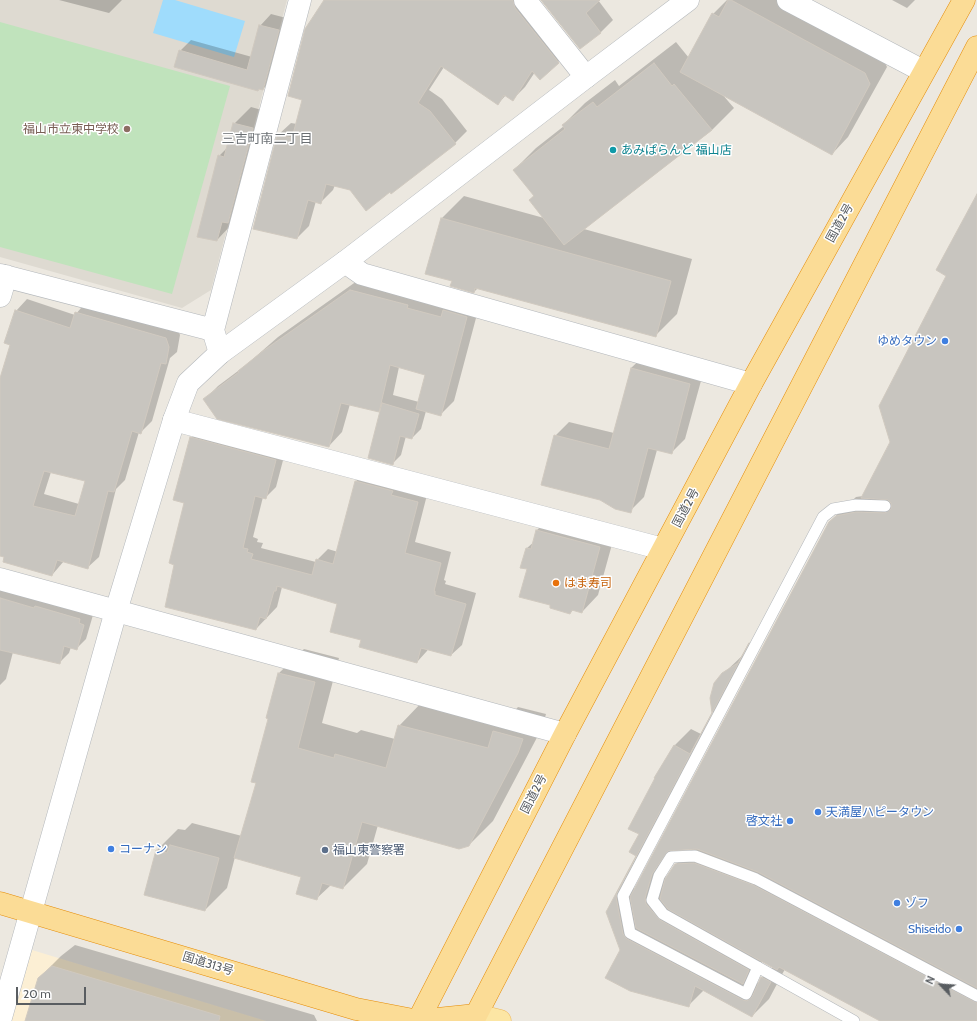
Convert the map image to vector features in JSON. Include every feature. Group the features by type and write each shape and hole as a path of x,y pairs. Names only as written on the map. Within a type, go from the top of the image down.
{"highway":[{"name":"国道2号","path":"418,1021 565,734 751,384 923,71 964,0"},
{"path":"474,1018 977,47"},
{"name":"国道313号","path":"0,903 356,1009 418,1021 474,1018"}],"main road":[{"path":"474,1018 500,1021"}],"street":[{"path":"220,352 213,330 300,0"},
{"path":"525,0 586,77"},
{"path":"0,1021 116,611 174,420 188,383 220,352 346,262 688,0"},
{"path":"788,0 923,71"},
{"path":"346,262 362,274 751,384"},
{"path":"2,282 213,330"},
{"path":"174,420 664,549"},
{"path":"0,579 565,734"}],"lane":[{"path":"758,967 746,994 630,933 623,896 823,516 833,509 856,505 885,506"},
{"path":"854,1021 663,914 652,900 660,876 671,857 695,856 756,879 977,996"}],"shaded area":[{"name":"福山市立東中学校","path":"0,0 287,0 211,290 182,308 0,257"},
{"path":"32,950 266,1021 11,1021"}],"green space":[{"name":"福山市立東中学校","path":"0,22 230,86 172,294 0,247"}],"water":[{"path":"163,0 175,0 245,21 234,57 153,33"}],"building":[{"path":"324,0 513,0 515,8 559,63 540,80 532,71 513,101 504,95 498,105 441,66 418,103 430,111 456,144 391,194 390,192 366,211 350,190 326,184 321,204 308,200 297,239 253,229 277,135 292,138 302,100 288,96 305,29"},
{"path":"541,0 600,0 586,13 601,33 580,49"},
{"path":"728,0 731,0 865,73 870,84 832,155 680,72 712,13 719,17"},
{"path":"259,25 279,30 263,90 259,89 258,91 174,67 179,50 247,70"},
{"name":"あみぱらんど 福山店","path":"654,63 672,86 674,84 712,130 564,245 529,200 534,196 513,170 565,129 562,125 593,102 597,107"},
{"path":"233,123 253,128 228,223 222,222 217,241 197,237 218,155 224,157"},
{"name":"天満屋ハピータウン","path":"977,194 977,988 758,872 697,849 668,851 652,874 645,898 646,904 660,920 749,970 743,984 636,928 630,897 829,522 836,516 856,512 885,513 891,509 891,503 888,500 861,498 890,442 879,406 946,276 936,270"},
{"path":"441,218 671,281 656,337 475,288 474,293 450,286 452,281 425,274"},
{"path":"350,290 408,305 407,308 441,317 443,310 467,317 441,416 416,409 425,375 390,365 379,412 341,403 329,447 217,419 203,399 239,372 238,371 263,351"},
{"path":"15,310 70,328 75,312 166,338 169,347 166,364 161,363 141,434 132,431 114,492 108,491 88,569 57,560 52,576 3,562 4,557 0,556 0,378 10,345 4,343","holes":["44,471 85,481 75,516 33,506"]},
{"path":"631,368 690,384 672,454 648,448 631,513 615,509 600,500 541,485 554,435 609,449"},
{"path":"382,403 419,414 412,439 400,436 393,465 368,458"},
{"path":"190,437 276,460 266,499 255,496 243,548 248,549 247,552 253,554 251,559 312,575 316,559 333,564 355,481 393,491 391,495 418,502 405,553 441,563 434,591 435,595 466,604 451,656 421,648 417,663 359,647 361,640 330,632 337,604 277,586 276,591 274,591 266,619 260,617 256,630 165,607 174,565 169,563 184,503 173,500"},
{"name":"はま寿司","path":"536,530 600,547 582,613 572,610 570,614 550,608 550,605 519,597 527,569 520,568 526,548 531,549"},
{"path":"0,598 80,619 79,623 84,625 77,650 64,646 60,664 0,650"},
{"path":"749,643 616,897 623,934 627,939 743,1000 747,1001 752,997 761,977 771,982 752,1017 695,986 689,1007 630,991 605,978 620,950 606,912 636,856 629,852 639,834 628,829 654,778 674,745 690,754 712,713 710,698 714,683 722,673 738,663"},
{"path":"278,673 315,682 298,748 334,758 335,754 386,768 398,725 488,748 493,731 523,739 518,753 469,846 459,849 362,822 343,889 322,883 317,900 296,894 301,877 234,858 256,783 251,782 268,719 266,718"},
{"path":"170,845 219,858 205,911 144,895 156,850 167,853"},
{"path":"694,863 753,885 977,1003 977,1021 880,1021 779,967 777,970 668,909 660,899 665,879 675,864"},
{"path":"52,966 220,1016 219,1021 25,1021 38,978"}],"place":[{"name":"福山市立東中学校","path":"127,129"},
{"name":"あみぱらんど 福山店","path":"613,150"},
{"name":"ゆめタウン","path":"945,341"},
{"name":"はま寿司","path":"556,583"},
{"name":"天満屋ハピータウン","path":"818,812"},
{"name":"啓文社","path":"790,821"},
{"name":"コーナン","path":"111,849"},
{"name":"福山東警察署","path":"325,850"},
{"name":"ゾフ","path":"897,903"},
{"name":"Shiseido","path":"959,929"}],"district":[{"name":"三吉町南二丁目","path":"267,139"}]}
